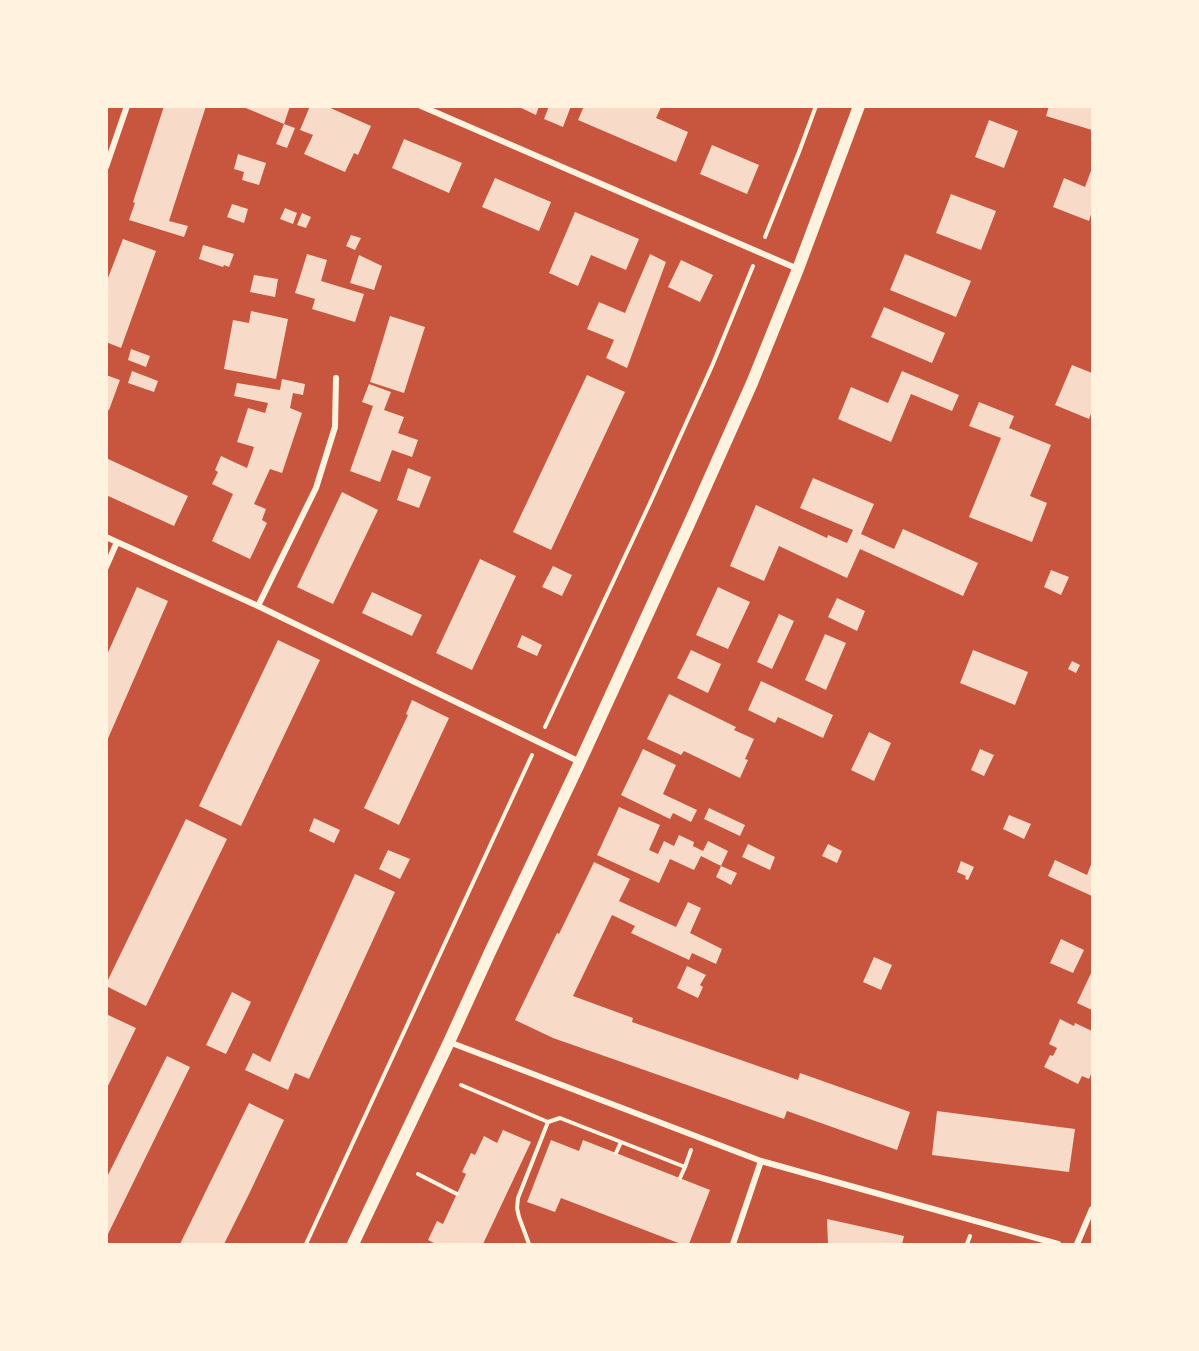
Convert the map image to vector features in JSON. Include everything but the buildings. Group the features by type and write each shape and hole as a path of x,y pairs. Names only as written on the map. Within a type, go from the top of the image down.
{"main road":[{"path":"353,1245 580,762 742,405 798,269 859,106"}],"street":[{"path":"106,167 127,106"},
{"path":"421,106 798,269"},
{"path":"258,606 316,488 335,427 336,378"},
{"path":"106,537 258,606 580,762"},
{"path":"106,567 117,542"},
{"path":"449,1042 761,1161 1058,1245"},
{"path":"733,1245 761,1161"},
{"path":"1077,1245 1092,1209"}],"path":[{"path":"306,1245 712,366 800,152 816,106"},
{"path":"461,1085 548,1122 560,1119 685,1167"},
{"path":"529,1245 519,1217 518,1198 548,1122"},
{"path":"616,1153 621,1142"},
{"path":"680,1178 692,1150"},
{"path":"418,1174 457,1194"}]}
